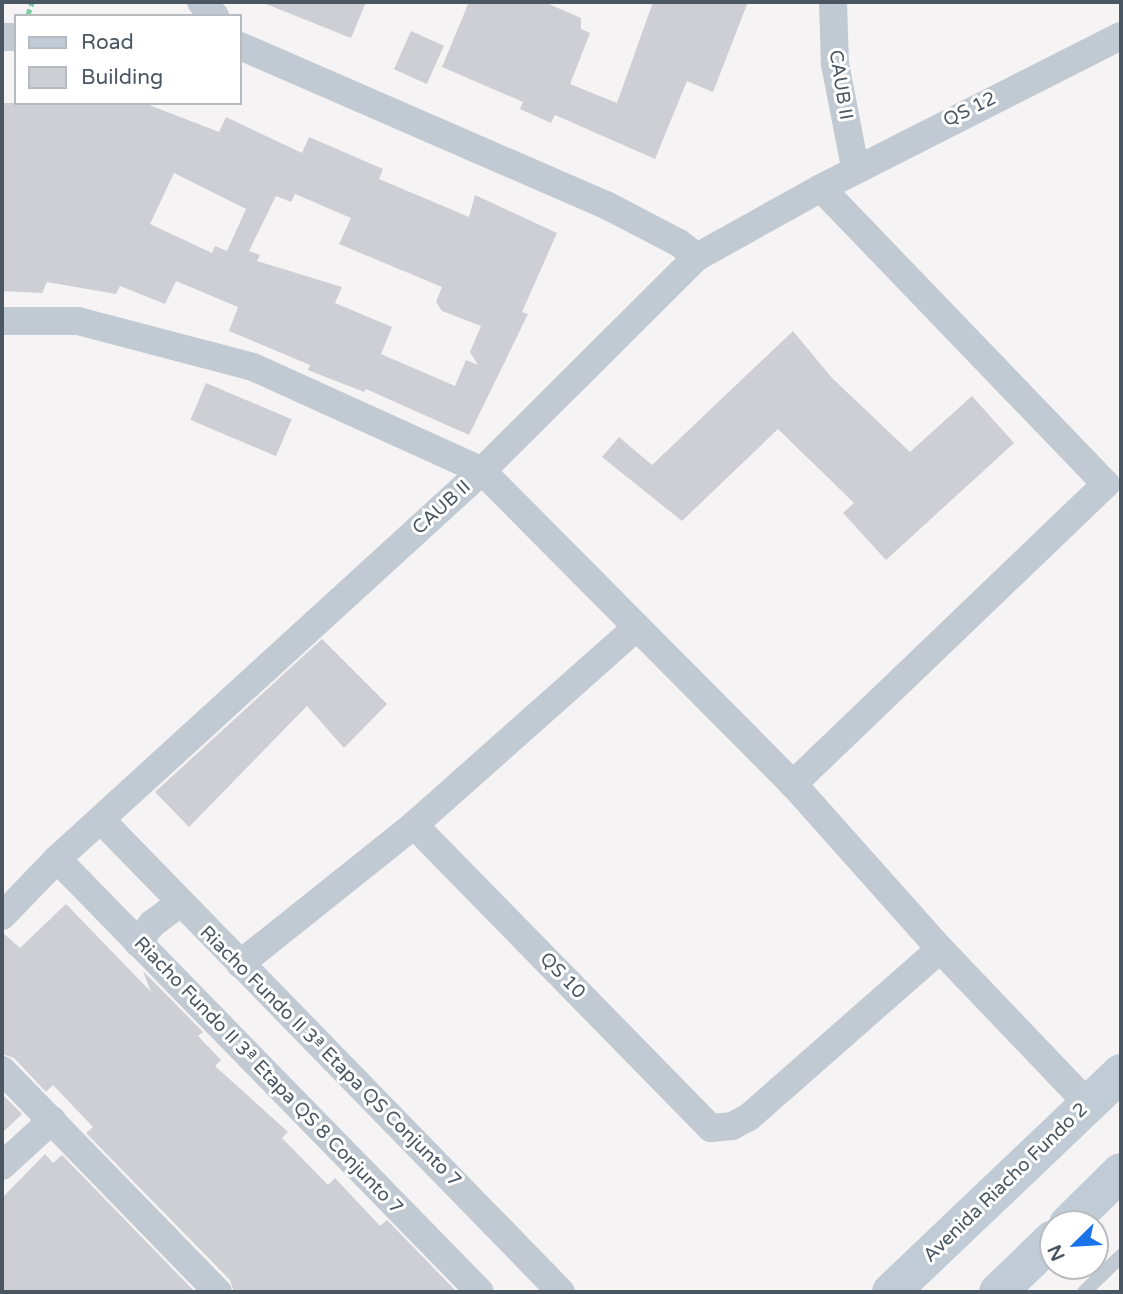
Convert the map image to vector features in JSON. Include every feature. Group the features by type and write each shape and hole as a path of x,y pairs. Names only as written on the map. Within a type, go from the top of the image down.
{"main road":[{"name":"Avenida Riacho Fundo 2","path":"891,1292 1121,1073"},
{"path":"1082,1210 1121,1172"},
{"path":"998,1292 1039,1252"}],"street":[{"name":"CAUB II","path":"833,2 835,64 855,167"},
{"name":"QS 12","path":"482,471 697,257 855,167 1121,36"},
{"path":"242,44 606,205 679,243 697,257"},
{"path":"793,784 1114,477 821,188"},
{"name":"CAUB II","path":"2,321 78,321 253,367 482,471 57,859 2,916"},
{"path":"482,471 793,784 940,949 1088,1104"},
{"path":"240,964 414,825 636,627"},
{"name":"Riacho Fundo II 3ª Etapa QS Conjunto 7","path":"101,820 179,904 561,1292"},
{"name":"QS 10","path":"414,825 711,1128 732,1126 749,1117 940,949"},
{"name":"Riacho Fundo II 3ª Etapa QS 8 Conjunto 7","path":"57,859 480,1292"},
{"path":"138,943 152,924 179,904"},
{"path":"2,1070 218,1292"},
{"path":"2,1166 52,1120"}],"lane":[{"path":"1084,1292 1121,1256"}],"building":[{"path":"261,2 366,2 351,38"},
{"path":"469,2 544,2 581,18 581,29 590,33 570,84 617,103 653,2 748,2 713,92 687,81 655,159 555,115 551,123 520,109 523,102 442,67"},
{"path":"411,31 444,46 427,84 394,69"},
{"path":"2,103 149,105 219,132 226,117 302,153 309,137 383,169 379,179 469,217 475,195 557,233 522,312 528,314 469,435 366,389 364,392 308,370 310,365 229,331 238,307 176,281 165,304 120,286 116,294 47,282 42,293 2,291","holes":["174,173 246,209 227,251 215,246 212,253 150,224","295,194 351,218 339,244 442,287 436,302 442,311 481,326 470,352 478,365 466,360 455,386 381,354 392,327 335,303 342,287 257,261 260,255 249,251 276,196 291,202"]},
{"path":"793,331 832,378 910,452 972,396 1014,443 886,560 843,513 854,503 778,429 682,521 602,457 619,437 652,465"},
{"path":"206,383 292,419 276,456 190,420"},
{"path":"322,639 387,704 344,748 307,706 189,827 155,792"},
{"path":"66,904 151,992 143,971 203,1032 198,1036 221,1060 215,1066 288,1132 282,1138 328,1185 335,1178 380,1226 387,1220 457,1292 234,1292 230,1280 86,1133 93,1127 53,1085 46,1092 14,1058 2,1054 2,932 20,948"},
{"path":"2,1094 22,1114 2,1133"},
{"path":"45,1154 53,1163 62,1155 195,1292 2,1292 2,1198"}]}
